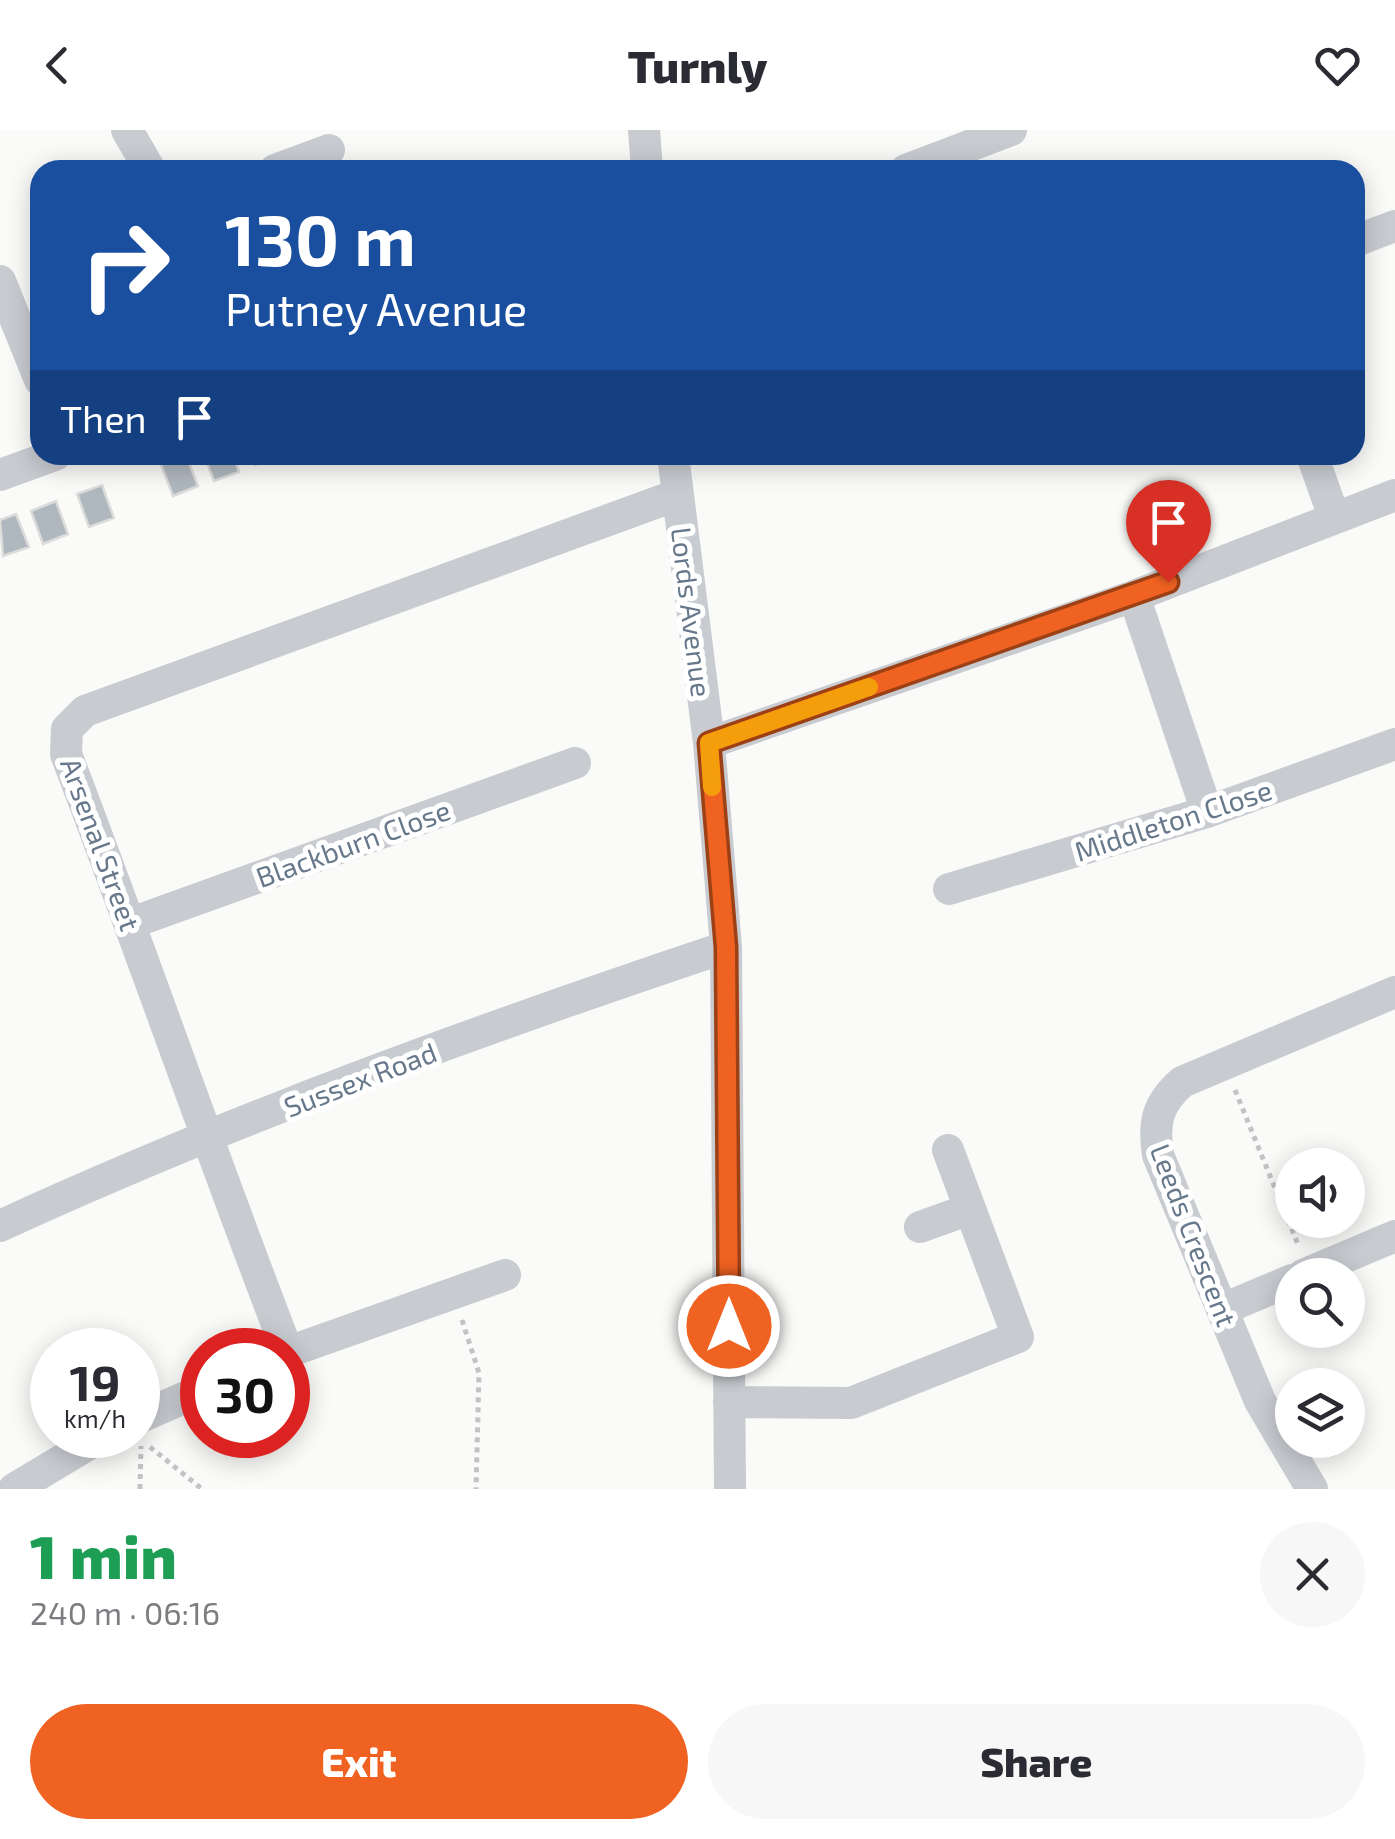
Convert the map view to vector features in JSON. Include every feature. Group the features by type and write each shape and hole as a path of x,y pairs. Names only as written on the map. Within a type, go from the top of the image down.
{"street":[{"path":"127,130 144,160"},
{"path":"644,130 646,160"},
{"path":"932,160 1012,130"},
{"path":"302,160 329,150"},
{"path":"1365,237 1395,226"},
{"path":"0,281 30,355"},
{"path":"0,475 30,464"},
{"name":"Lords Avenue","path":"674,465 709,743 726,947 730,1489"},
{"path":"1316,465 1334,517"},
{"name":"Arsenal Street","path":"278,1328 204,1138 131,924 66,754 67,729 78,715 677,495"},
{"path":"709,743 1134,596 1395,496"},
{"path":"1134,596 1207,812"},
{"name":"Middleton Close","path":"950,889 1207,812 1395,744"},
{"name":"Blackburn Close","path":"131,924 575,762"},
{"name":"Sussex Road","path":"0,1225 204,1138 559,1003 726,947"},
{"name":"Leeds Crescent","path":"1312,1489 1260,1400 1158,1156 1156,1118 1169,1094 1182,1082 1395,992"},
{"path":"729,1402 851,1403 1018,1337 948,1150"},
{"path":"920,1228 970,1210"},
{"path":"1344,1258 1395,1236"},
{"path":"310,1343 505,1275"},
{"path":"1223,1309 1275,1287"},
{"path":"14,1489 66,1458"}],"path":[{"path":"1225,1064 1295,1258"},
{"path":"454,1293 479,1373 476,1489"},
{"path":"160,1448 202,1489"},
{"path":"140,1458 140,1489"}],"building":[{"path":"161,465 190,465 198,486 173,496"},
{"path":"208,465 237,465 239,472 214,481"},
{"path":"102,485 114,518 89,527 77,494"},
{"path":"56,501 68,534 43,544 31,511"},
{"path":"16,514 29,547 3,556 0,520"}],"slow traffic":[{"path":"712,787 709,743 869,687"}],"route":[{"path":"729,1326 726,947 709,743 1168,582"}]}
